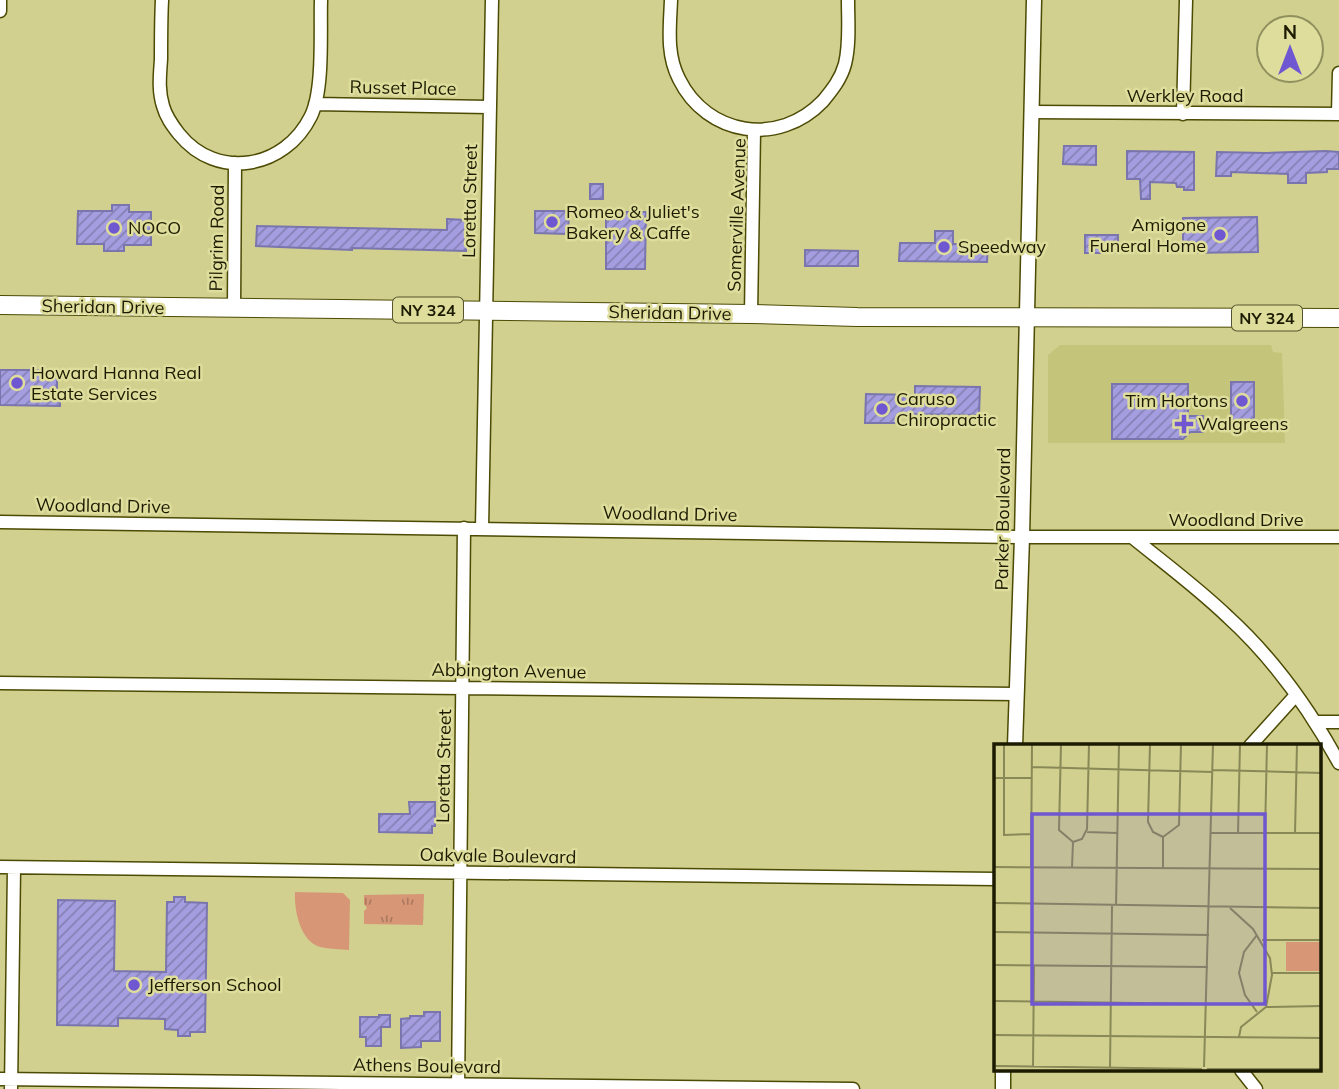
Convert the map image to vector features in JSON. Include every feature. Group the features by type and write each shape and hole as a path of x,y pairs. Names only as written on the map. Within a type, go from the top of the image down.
{"main road":[{"name":"Sheridan Drive","path":"0,305 857,317 1339,318"}],"street":[{"path":"0,0 0,11"},
{"name":"Pilgrim Road","path":"162,0 159,79 164,109 177,130 198,152 211,159 236,163 234,308"},
{"path":"236,163 264,159 279,152 303,130 319,89 321,0"},
{"name":"Loretta Street","path":"482,528 492,0"},
{"path":"671,0 670,48 673,66 687,93 714,117 754,131"},
{"name":"Somerville Avenue","path":"751,314 754,131 789,124 805,116 831,92 845,65 848,0"},
{"name":"Parker Boulevard","path":"1015,744 1034,0"},
{"path":"1183,114 1186,0"},
{"path":"1338,114 1339,73"},
{"name":"Russet Place","path":"315,104 489,107"},
{"name":"Werkley Road","path":"1031,113 1338,114"},
{"name":"Woodland Drive","path":"0,522 1022,537 1339,537"},
{"name":"Loretta Street","path":"458,1087 464,528"},
{"path":"1132,537 1227,616 1270,661 1315,722 1339,763"},
{"name":"Abbington Avenue","path":"0,683 1017,694"},
{"path":"1252,744 1296,695"},
{"path":"1315,722 1339,722"},
{"name":"Oakvale Boulevard","path":"0,867 994,879"},
{"path":"7,1082 14,867"},
{"path":"1243,1072 1256,1089"},
{"name":"Athens Boulevard","path":"7,1082 853,1089"}],"shaded area":[{"path":"1060,345 1271,345 1273,352 1282,353 1285,443 1048,443 1048,355"}],"green space":[{"path":"295,892 343,893 350,900 349,950 313,944 303,932 297,916"},
{"path":"424,894 423,925 364,924 364,911 367,908 364,895"}],"building":[{"path":"1064,146 1096,146 1096,165 1063,164"},
{"path":"1127,151 1194,152 1194,190 1184,190 1184,187 1177,187 1176,183 1150,182 1150,199 1141,199 1140,179 1127,179"},
{"path":"1217,152 1339,152 1339,169 1306,173 1306,183 1288,183 1288,174 1231,172 1231,176 1216,176"},
{"path":"590,184 603,184 603,199 590,199"},
{"name":"NOCO","path":"112,205 129,205 129,212 151,212 151,245 124,245 124,251 104,251 104,244 77,244 78,211 112,211"},
{"name":"Romeo & Juliet's Bakery & Caffe","path":"535,211 569,211 568,234 535,233"},
{"path":"606,212 646,212 645,269 606,269"},
{"name":"Amigone Funeral Home","path":"1257,217 1258,252 1183,253 1183,218"},
{"path":"447,219 466,220 466,251 256,246 257,226 447,230"},
{"name":"Speedway","path":"935,231 953,231 953,244 988,244 987,262 899,261 900,243 935,243"},
{"path":"1085,235 1118,235 1118,253 1085,253"},
{"path":"805,250 858,251 858,266 805,266"},
{"path":"0,370 57,370 60,406 0,405"},
{"name":"Tim Hortons","path":"1231,382 1254,382 1254,420 1231,420"},
{"name":"Walgreens","path":"1112,384 1188,384 1188,416 1203,416 1203,432 1190,432 1183,439 1112,439"},
{"path":"915,386 980,387 979,415 899,414 899,423 865,423 866,394 915,395"},
{"path":"409,802 435,802 435,826 432,826 432,833 379,832 379,814 410,814"},
{"path":"174,897 185,897 185,902 207,903 205,1032 190,1032 190,1036 178,1036 178,1030 165,1029 165,1019 118,1018 118,1026 57,1025 58,900 115,901 114,971 166,972 167,902 174,902"},
{"path":"424,1012 440,1012 440,1041 421,1041 421,1047 401,1048 401,1019 424,1016"},
{"path":"390,1015 390,1027 381,1027 381,1046 366,1046 366,1037 360,1037 360,1017"}],"place":[{"name":"Romeo & Juliet's Bakery & Caffe","path":"552,222"},
{"name":"NOCO","path":"114,228"},
{"name":"Amigone Funeral Home","path":"1220,235"},
{"name":"Speedway","path":"944,247"},
{"name":"Howard Hanna Real Estate Services","path":"17,383"},
{"name":"Tim Hortons","path":"1242,401"},
{"name":"Caruso Chiropractic","path":"882,409"},
{"name":"Walgreens","path":"1184,424"},
{"name":"Jefferson School","path":"134,985"}]}
